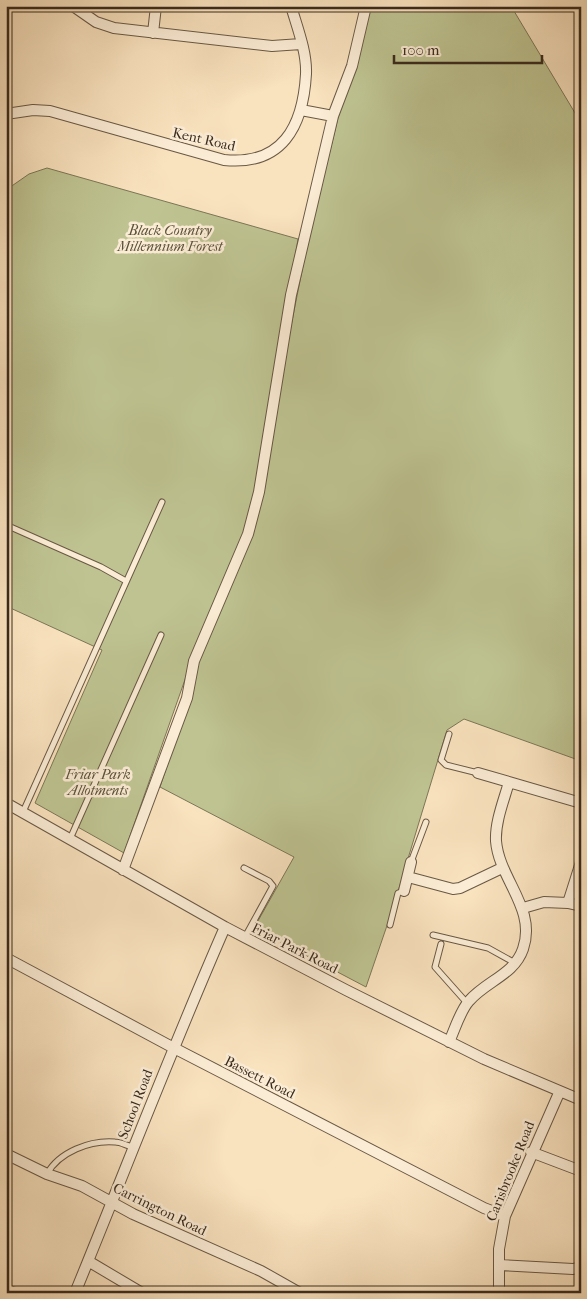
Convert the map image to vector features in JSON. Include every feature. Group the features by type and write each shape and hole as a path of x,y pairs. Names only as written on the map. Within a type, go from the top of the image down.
{"street":[{"path":"73,6 96,22 114,28 272,46 300,44"},
{"path":"153,33 156,6"},
{"name":"Kent Road","path":"6,114 33,110 50,111 210,158 234,161 253,160 278,149 287,139 301,110 306,73 291,6"},
{"path":"123,870 187,698 194,661 250,526 259,492 291,295 333,116 352,66 366,6"},
{"path":"301,110 333,116"},
{"path":"478,773 581,803"},
{"path":"450,1042 467,1003 514,963 523,948 526,936 523,908 502,868 496,840 509,782"},
{"name":"Friar Park Road","path":"6,803 244,937 450,1042 559,1093 581,1100"},
{"path":"404,891 411,862"},
{"path":"568,902 581,862"},
{"path":"408,877 452,889 460,888 502,868"},
{"path":"523,908 544,902 568,902 581,906"},
{"name":"School Road","path":"75,1293 172,1048 225,927"},
{"name":"Bassett Road","path":"6,958 172,1048 484,1208 504,1216"},
{"name":"Carisbrooke Road","path":"499,1293 501,1232 504,1216 559,1093"},
{"path":"531,1152 581,1171"},
{"name":"Carrington Road","path":"6,1154 47,1174 82,1186 194,1243 261,1271 300,1293"},
{"path":"88,1261 142,1293"},
{"path":"500,1265 573,1269 581,1267"},
{"path":"6,1290 15,1293"}],"lane":[{"path":"23,812 162,502"},
{"path":"6,525 92,563 126,581"},
{"path":"70,839 161,634"},
{"path":"581,712 581,731"},
{"path":"449,734 441,760 446,765 478,773"},
{"path":"411,862 426,822"},
{"path":"244,868 269,881 273,886 244,937"},
{"path":"390,925 398,893 404,891"},
{"path":"433,935 488,948 514,963"},
{"path":"441,944 436,968 467,1003"},
{"path":"47,1174 54,1162 63,1155 90,1145 115,1142 133,1147"}],"green space":[{"path":"370,6 511,6 581,123 581,761 464,719 447,730 393,908 366,987 254,928 294,857 160,787 193,688 198,662 249,536 309,236 338,118 366,28"},
{"path":"47,168 298,239 256,493 244,535 188,671 124,853 35,803 102,650 6,606 6,190 29,174"}],"park label":[{"name":"Black Country Millennium Forest","path":"170,238"},
{"name":"Friar Park Allotments","path":"98,782"}]}
